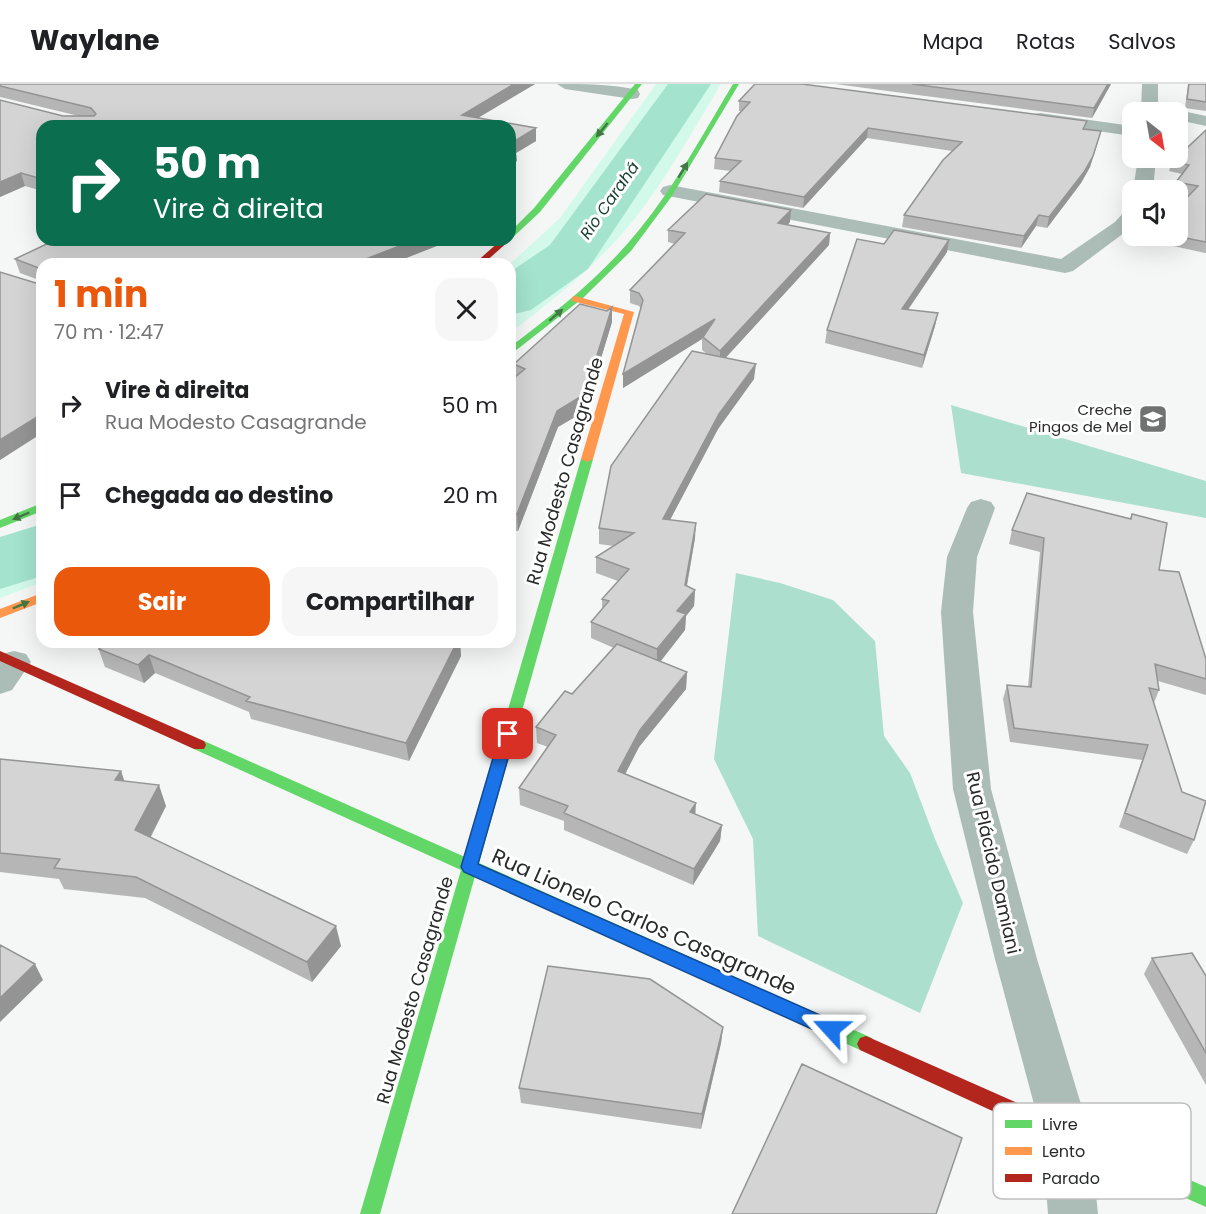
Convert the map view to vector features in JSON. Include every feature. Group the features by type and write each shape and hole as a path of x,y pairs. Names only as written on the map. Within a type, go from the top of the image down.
{"street":[{"path":"566,84 635,89"},
{"path":"516,347 575,299 636,239 670,191 736,84"},
{"path":"1150,84 1154,102"},
{"path":"516,228 635,89"},
{"path":"1029,116 1122,129"},
{"path":"1188,117 1206,121"},
{"path":"670,191 1065,266 1122,226"},
{"path":"485,258 498,246"},
{"name":"Rua Modesto Casagrande","path":"370,1214 629,312 575,299"},
{"name":"Rua Plácido Damiani","path":"981,508 962,558 957,612 972,789 1016,959 1057,1103"},
{"path":"0,524 36,509"},
{"path":"0,614 36,599"},
{"name":"Rua Lionelo Carlos Casagrande","path":"4,667 469,867 997,1103"},
{"name":"Rua Lionelo Carlos Casagrande","path":"1191,1190 1206,1197"},
{"name":"Rua Plácido Damiani","path":"1072,1199 1073,1214"}],"green space":[{"path":"656,84 721,84 668,172 632,222 589,267 516,328 516,258 560,218"},
{"path":"951,405 1206,481 1206,518 961,473"},
{"path":"36,529 36,584 0,598 0,544"},
{"path":"736,573 780,583 833,600 875,641 884,736 910,773 963,903 920,1013 758,936 753,839 714,759"}],"building":[{"path":"0,84 514,84 462,115 490,120 36,120 36,177 21,173 0,182 0,100 63,116 94,116 96,114 91,108 0,86"},
{"path":"755,84 802,84 1087,121 1083,129 1101,131 1093,156 1084,172 1049,217 1039,215 1024,236 904,215 943,160 962,142 868,128 804,197 720,181 741,161 715,158 737,116 750,102 739,101"},
{"path":"912,84 1108,84 1094,108"},
{"path":"1189,84 1206,84 1206,102 1187,99"},
{"path":"516,124 536,128 516,140"},
{"path":"1206,130 1206,242 1188,239 1188,196 1198,186 1188,184 1188,180 1178,180 1189,165 1188,147"},
{"path":"706,194 791,210 778,223 830,233 720,351 703,337 715,319 623,374 643,300 639,293 630,290 685,233 668,230"},
{"path":"894,230 949,240 902,309 938,313 924,355 827,330 857,239 884,244"},
{"path":"42,246 400,246 368,258 36,258 36,267 15,259"},
{"path":"0,272 36,283 36,418 0,440"},
{"path":"580,304 607,311 612,307 585,394 557,411 517,514 516,376 525,369 516,365 516,362"},
{"path":"692,351 756,364 719,414 663,519 696,523 685,585 695,590 677,611 686,614 657,649 591,622 609,601 602,599 629,569 596,557 634,533 599,528 611,466"},
{"path":"1027,493 1131,519 1132,514 1167,523 1159,570 1179,572 1206,659 1206,679 1155,664 1159,690 1149,688 1182,792 1206,801 1194,840 1125,813 1148,745 1014,728 1007,685 1031,687 1044,538 1012,530"},
{"path":"617,644 687,672 640,730 618,771 696,803 690,812 722,825 694,869 564,813 568,806 519,788 556,735 536,727 565,691 572,694"},
{"path":"454,648 406,743 246,701 250,697 149,655 138,665 99,649"},
{"path":"0,759 121,771 115,780 159,785 135,830 336,926 307,962 136,877 54,868 60,859 0,853"},
{"path":"0,945 35,964 0,998"},
{"path":"1192,953 1206,976 1206,1053 1152,958"},
{"path":"548,966 650,979 723,1027 702,1114 519,1088"},
{"path":"802,1064 962,1138 936,1214 732,1214"}],"waterway":[{"name":"Rio Carahá","path":"516,294 569,257 690,84"},
{"name":"Rio Carahá","path":"0,565 36,550"}],"traffic: fast":[{"path":"516,231 537,210 639,84"},
{"path":"516,347 563,310 628,249 680,178 736,84"},
{"path":"370,1214 587,459"},
{"path":"0,524 36,509"},
{"path":"199,745 866,1044"},
{"path":"1191,1190 1206,1197"}],"traffic: slow":[{"path":"575,299 629,312 587,459"},
{"path":"0,614 36,599"}],"traffic: jam":[{"path":"485,258 499,246"},
{"path":"0,656 199,745"},
{"path":"866,1044 996,1103"}],"place":[{"name":"Creche Pingos de Mel","path":"1153,419"}],"route":[{"path":"508,734 469,867 831,1029"}]}
